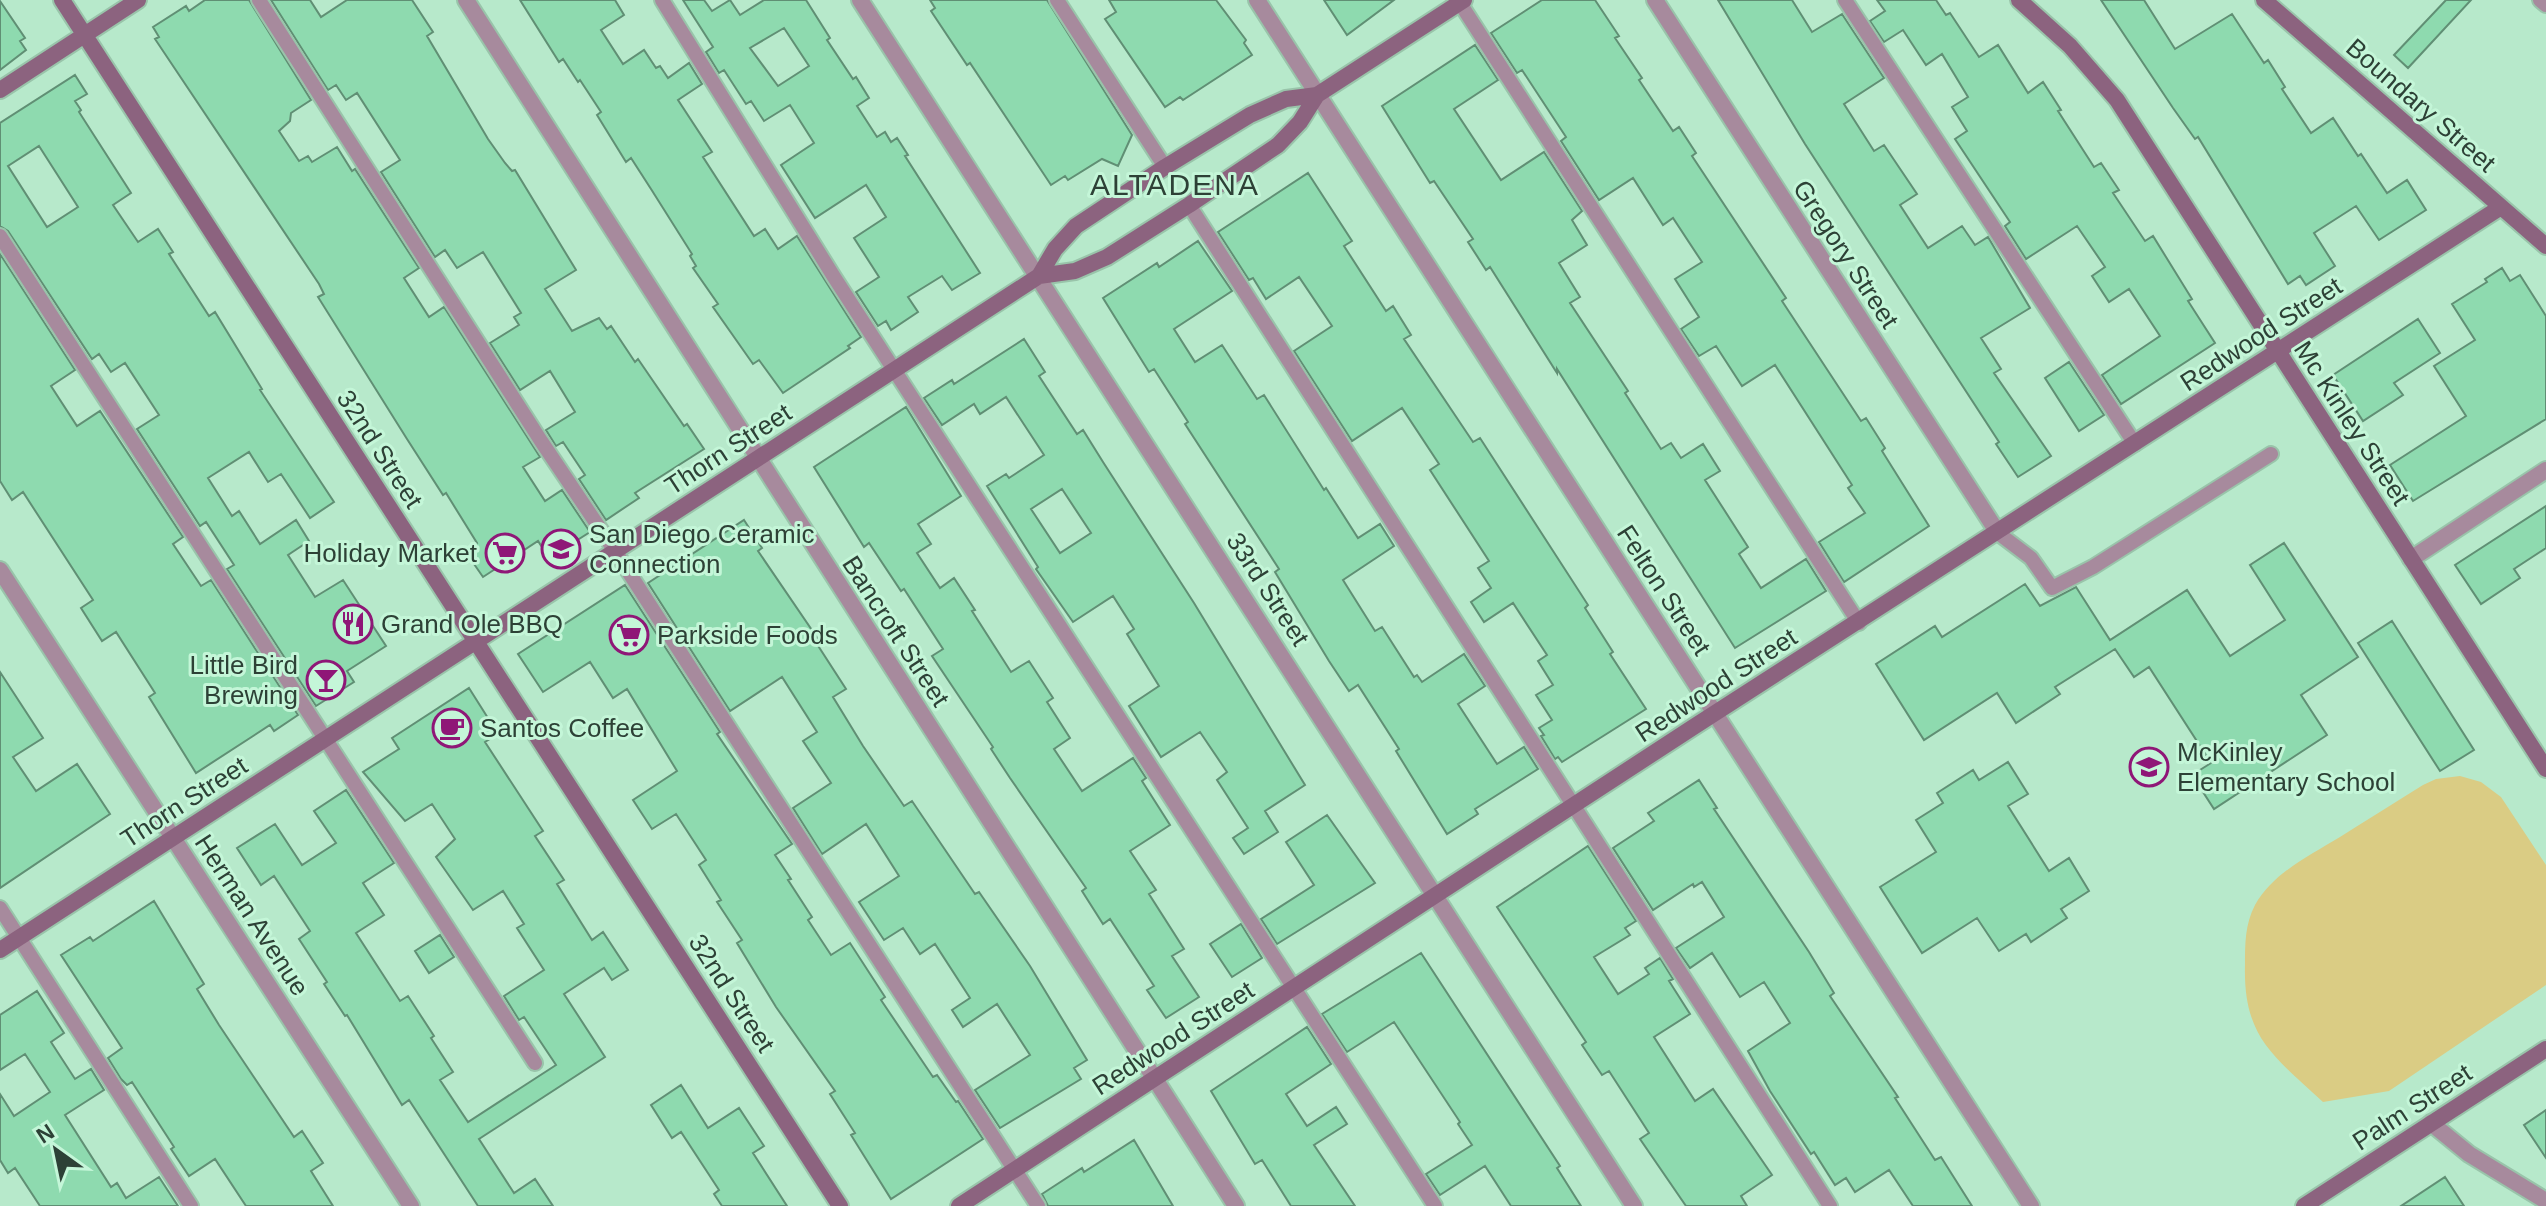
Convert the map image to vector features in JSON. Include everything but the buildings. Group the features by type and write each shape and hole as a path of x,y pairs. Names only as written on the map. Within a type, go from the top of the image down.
{"street":[{"name":"32nd Street","path":"62,0 840,1206"},
{"path":"0,90 138,0"},
{"name":"Bancroft Street","path":"466,0 1236,1206"},
{"name":"33rd Street","path":"860,0 1634,1206"},
{"name":"Felton Street","path":"1257,0 2031,1206"},
{"name":"Gregory Street","path":"1655,0 1998,533"},
{"name":"Mc Kinley Street","path":"2019,0 2070,46 2117,100 2545,765"},
{"name":"Boundary Street","path":"2264,0 2546,246"},
{"name":"Thorn Street","path":"0,950 1039,276 1075,271 1107,257 1189,205 1278,145 1300,122 1317,95 1461,1"},
{"name":"Thorn Street","path":"1039,276 1055,249 1076,226 1165,167 1250,115 1286,99 1317,95"},
{"name":"Redwood Street","path":"959,1206 2501,207"},
{"path":"2411,559 2546,470"},
{"name":"Herman Avenue","path":"0,570 411,1206"},
{"name":"Palm Street","path":"2304,1206 2546,1049"},
{"path":"2431,1123 2469,1154 2546,1201"}],"lane":[{"path":"259,0 541,441 1038,1206"},
{"path":"662,0 894,370 1435,1206"},
{"path":"1057,0 1165,167"},
{"path":"1845,0 2135,444"},
{"path":"2540,0 2546,5"},
{"path":"1461,1 1859,623"},
{"path":"1189,205 1830,1206"},
{"path":"0,236 535,1063"},
{"path":"1998,533 2031,558 2052,588 2093,567 2271,454"},
{"path":"0,908 191,1206"}],"shaded area":[{"path":"2460,776 2481,782 2501,797 2546,865 2546,985 2389,1091 2323,1102 2276,1058 2265,1044 2249,1011 2245,965 2247,927 2252,912 2272,883 2304,858 2423,785 2436,779"}],"place":[{"name":"San Diego Ceramic Connection","path":"561,549"},
{"name":"Holiday Market","path":"505,553"},
{"name":"Grand Ole BBQ","path":"353,624"},
{"name":"Parkside Foods","path":"629,635"},
{"name":"Little Bird Brewing","path":"326,680"},
{"name":"Santos Coffee","path":"452,728"},
{"name":"McKinley Elementary School","path":"2149,767"}],"district":[{"name":"ALTADENA","path":"1175,185"}]}
